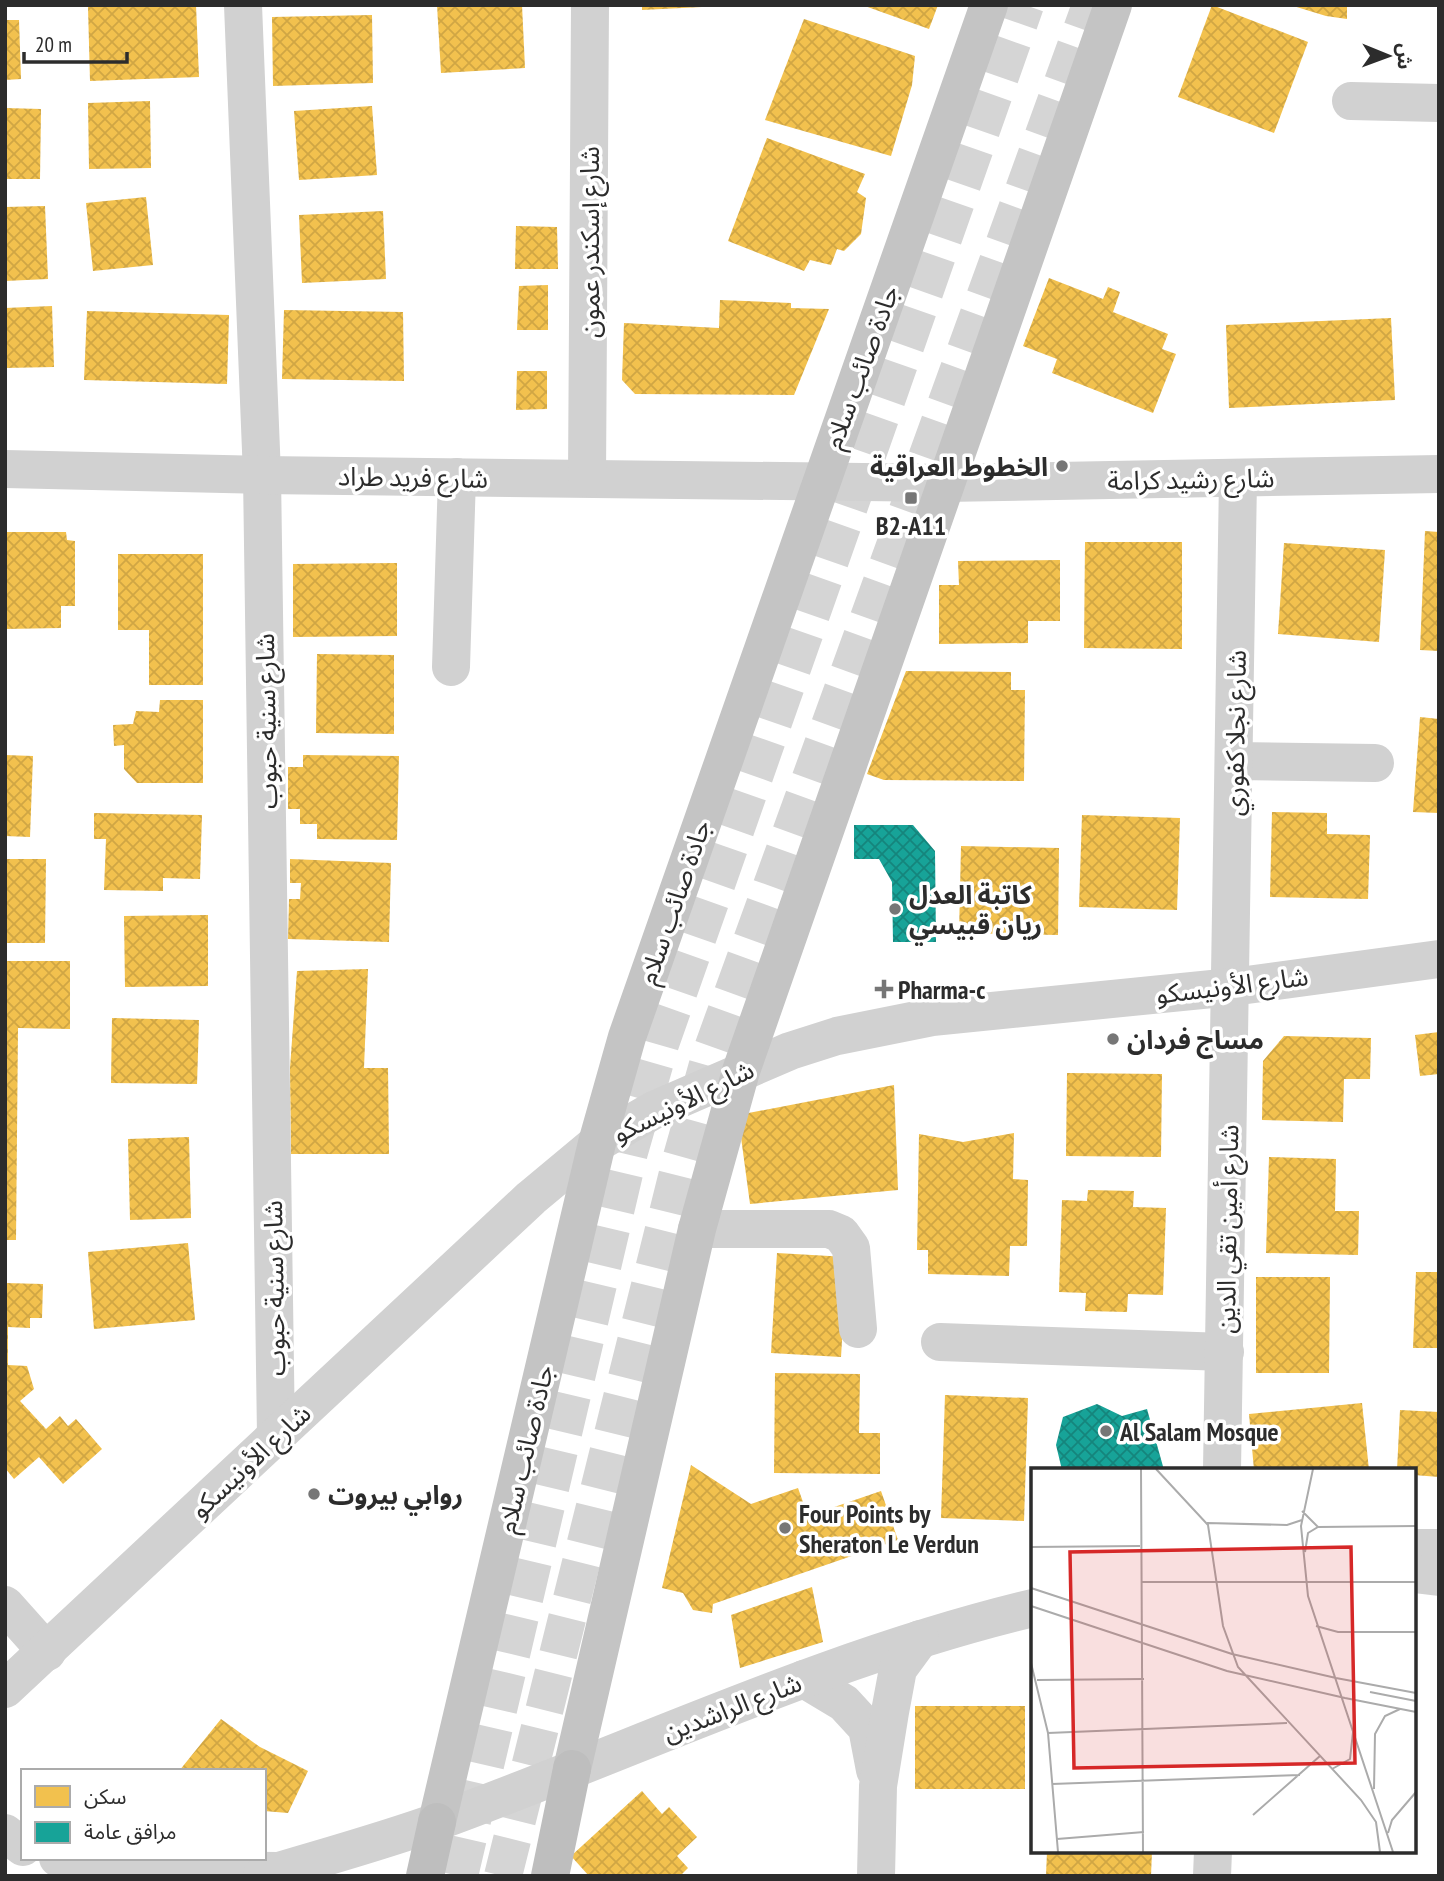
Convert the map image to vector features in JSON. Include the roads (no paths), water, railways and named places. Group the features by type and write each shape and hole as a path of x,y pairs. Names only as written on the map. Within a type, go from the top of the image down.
{"highway":[{"path":"550,1876 572,1769"},
{"path":"425,1876 437,1822"}],"main road":[{"name":"جادة صائب سلام","path":"437,1822 597,1143 627,1037 989,5"},
{"path":"572,1769 697,1229 741,1071 1113,5"}],"street":[{"name":"شارع سنية حبوب","path":"243,5 262,475 276,1436"},
{"name":"شارع إسكندر عمون","path":"587,478 590,5"},
{"path":"1351,100 1439,103"},
{"name":"شارع فريد طراد","path":"5,469 262,475 821,480"},
{"name":"شارع رشيد كرامة","path":"821,480 944,483 1439,474"},
{"path":"451,667 457,477"},
{"name":"شارع نجلا كفوري","path":"1232,987 1238,479"},
{"path":"1235,761 1375,763"},
{"name":"شارع الأونيسكو","path":"5,1689 531,1198 597,1143 654,1110 741,1071 837,1036 932,1017 1232,987 1439,959"},
{"name":"شارع أمين تقي الدين","path":"1222,1468 1232,987"},
{"path":"697,1229 829,1230 841,1234 851,1248 858,1329"},
{"path":"940,1342 1225,1352"},
{"path":"1416,1548 1439,1548"},
{"path":"1416,1574 1439,1577"},
{"path":"5,1605 47,1652"},
{"name":"شارع الراشدين","path":"72,1860 133,1869 269,1874 437,1822 804,1679 920,1639 1031,1609"},
{"path":"876,1876 878,1786 898,1669 920,1639"},
{"path":"804,1679 844,1703 867,1728 878,1786"},
{"path":"5,1833 21,1845"},
{"path":"1212,1876 1213,1853"}],"tunnel":[{"path":"459,1876 629,1152 660,1044 1025,5"},
{"path":"503,1876 682,1157 711,1054 1091,5"}],"place":[{"name":"الخطوط العراقية","path":"1062,466"},
{"name":"B2-A11","path":"911,498"},
{"name":"كاتبة العدل ريان قبيسي","path":"895,909"},
{"name":"Pharma-c","path":"884,989"},
{"name":"مساج فردان","path":"1113,1039"},
{"name":"Al Salam Mosque","path":"1106,1431"},
{"name":"روابي بيروت","path":"314,1494"},
{"name":"Four Points by Sheraton Le Verdun","path":"785,1528"}]}
